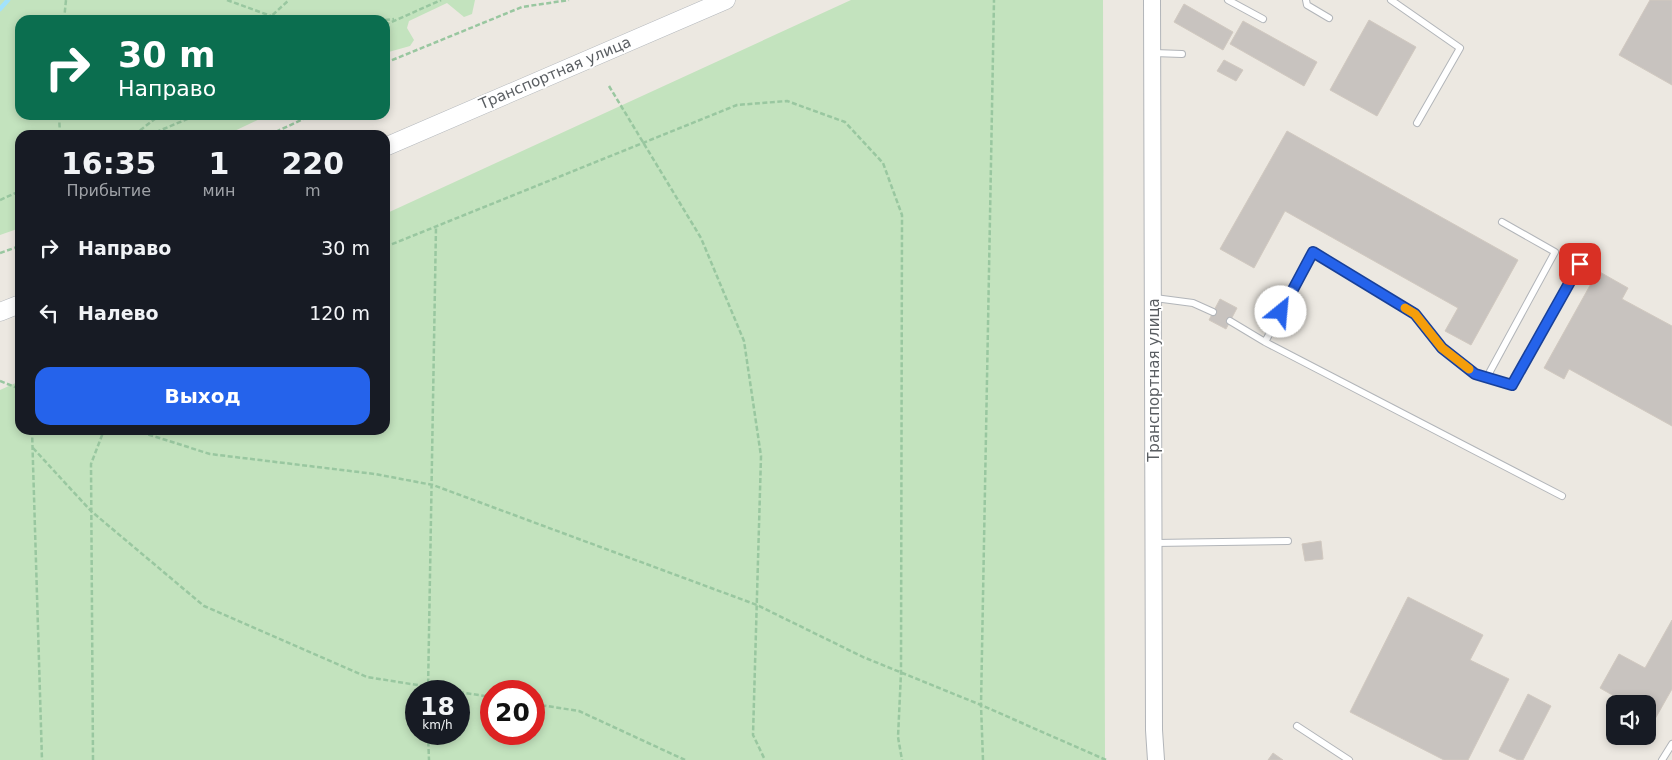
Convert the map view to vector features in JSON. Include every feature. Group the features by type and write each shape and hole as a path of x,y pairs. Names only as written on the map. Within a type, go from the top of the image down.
{"main road":[{"name":"Транспортная улица","path":"390,145 726,0"},
{"path":"0,312 15,306"}],"street":[{"name":"Транспортная улица","path":"1152,0 1155,543 1154,730 1156,760"}],"lane":[{"path":"1228,0 1263,19"},
{"path":"1306,0 1306,5 1329,18"},
{"path":"1391,0 1460,48 1417,123"},
{"path":"1152,53 1182,54"},
{"path":"1487,377 1555,252 1502,222"},
{"path":"1265,342 1313,252 1415,314 1442,348 1475,374 1512,385 1580,264"},
{"path":"1154,298 1193,303 1213,312"},
{"path":"1230,321 1265,342 1562,496"},
{"path":"1155,543 1288,541"},
{"path":"1297,726 1349,760"},
{"path":"1662,760 1672,744"}],"path":[{"path":"64,15 66,0"},
{"path":"227,0 268,15"},
{"path":"272,15 289,0"},
{"path":"390,22 441,0"},
{"path":"390,61 522,7 569,0"},
{"path":"983,760 981,705 994,0"},
{"path":"390,19 398,18"},
{"path":"609,86 701,238 744,341 761,456 753,735 765,760"},
{"path":"390,245 737,105 787,101 845,122 883,163 902,215 901,673 898,737 902,760"},
{"path":"140,130 154,120"},
{"path":"161,130 185,120"},
{"path":"280,130 301,120"},
{"path":"0,200 15,193"},
{"path":"428,680 436,227"},
{"path":"0,253 15,248"},
{"path":"0,381 15,387"},
{"path":"32,435 42,760"},
{"path":"93,760 91,464 102,435"},
{"path":"150,435 210,454 375,474 433,486 757,605 863,657 981,705 1106,760"},
{"path":"32,448 91,511 204,606 366,677 405,683"},
{"path":"545,706 579,711 684,760"},
{"path":"428,745 429,760"}],"green space":[{"path":"0,0 475,0 472,14 464,17 447,3 409,21 407,28 414,40 410,46 390,52 390,15 15,15 15,120 258,120 236,130 15,130 15,230 0,235"},
{"path":"851,0 1103,0 1105,760 0,760 0,390 15,383 15,435 390,435 390,212"}],"building":[{"path":"1650,0 1672,0 1672,85 1619,55"},
{"path":"1184,4 1233,32 1223,50 1174,22"},
{"path":"1369,20 1416,47 1377,116 1330,90"},
{"path":"1243,21 1317,62 1304,86 1230,44"},
{"path":"1224,60 1243,70 1236,81 1217,71"},
{"path":"1287,131 1518,260 1471,345 1445,331 1458,308 1285,211 1254,268 1220,249"},
{"path":"1598,271 1628,288 1622,299 1672,326 1672,426 1569,369 1564,379 1544,368"},
{"path":"1220,299 1237,308 1226,329 1209,320"},
{"path":"1321,541 1323,559 1305,561 1302,544"},
{"path":"1408,597 1483,635 1470,660 1509,679 1468,760 1444,760 1350,712"},
{"path":"1672,620 1672,689 1656,717 1656,695 1612,695 1600,688 1619,654 1645,668"},
{"path":"1528,694 1551,706 1523,760 1518,760 1499,751"},
{"path":"1273,753 1283,760 1268,760"}],"waterway":[{"path":"0,9 8,0"}],"slow traffic":[{"path":"1405,308 1415,314 1442,348 1469,369"}],"route":[{"path":"1281,312 1313,252 1415,314 1442,348 1475,374 1512,385 1580,264"}]}
